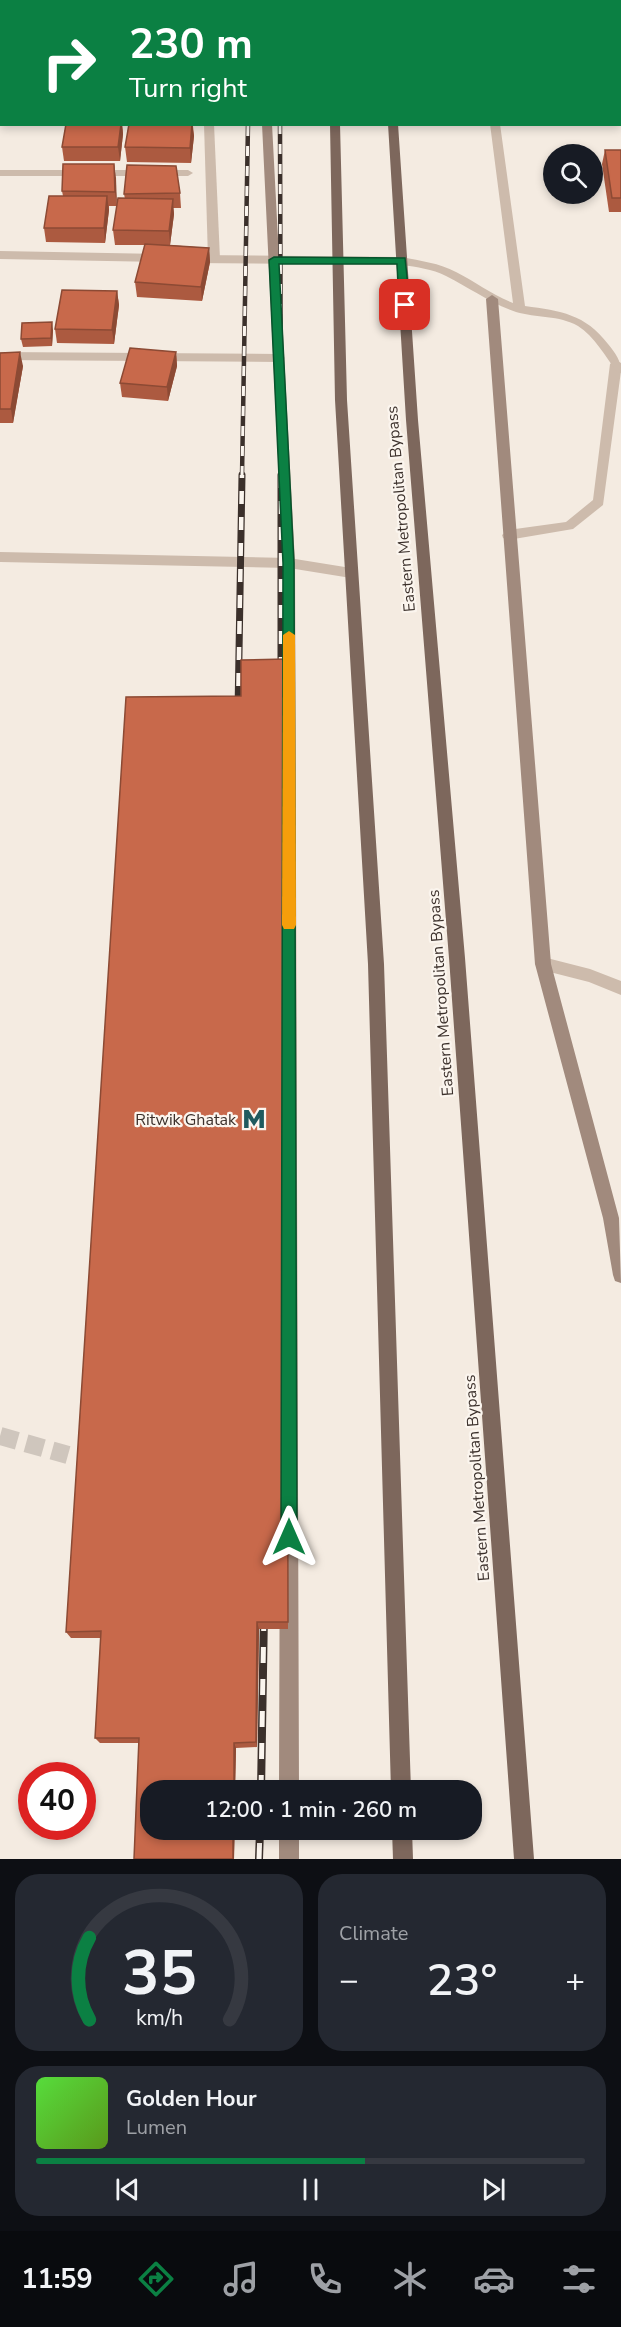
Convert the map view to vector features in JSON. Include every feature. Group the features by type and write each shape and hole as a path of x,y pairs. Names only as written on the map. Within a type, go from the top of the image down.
{"main road":[{"path":"335,126 341,400 376,964 400,1780"},
{"name":"Eastern Metropolitan Bypass","path":"393,126 412,420 457,958 524,1859"},
{"path":"402,1840 403,1859"}],"street":[{"path":"209,126 214,259"},
{"path":"267,126 289,563 289,1780"},
{"path":"495,126 520,309"},
{"path":"0,173 188,173"},
{"path":"0,255 402,261 431,266 452,274 492,299 520,309 556,314 583,324 596,335 619,367 599,502 568,526 508,536"},
{"path":"492,299 508,536 543,964 617,1231 621,1275"},
{"path":"0,356 279,358"},
{"path":"0,557 289,563 351,573"},
{"path":"543,964 590,976 621,988"},
{"path":"289,1840 289,1859"}],"building":[{"path":"66,126 121,126 118,147 62,147"},
{"path":"129,126 192,126 190,148 125,147"},
{"path":"605,150 621,150 621,198 612,198"},
{"path":"63,164 114,164 115,192 62,191"},
{"path":"127,165 176,166 180,193 124,194"},
{"path":"49,196 107,196 104,228 44,228"},
{"path":"118,198 173,199 169,231 113,230"},
{"path":"145,244 209,248 201,287 135,282"},
{"path":"62,290 117,291 112,330 55,329"},
{"path":"52,322 51,338 21,339 22,323"},
{"path":"130,348 176,352 167,387 120,383"},
{"path":"20,352 11,409 0,409 0,353"},
{"name":"Ritwik Ghatak","path":"286,659 288,1622 257,1622 256,1742 234,1743 234,1780 140,1780 140,1840 233,1840 233,1859 134,1859 139,1738 95,1738 101,1631 66,1632 126,697 241,696 241,660"}],"tunnel":[{"path":"0,1436 68,1455"}],"railway":[{"path":"242,476 248,126"},
{"path":"280,126 281,476"},
{"path":"238,712 242,475"},
{"path":"281,476 281,676"},
{"path":"261,1780 264,1612"},
{"path":"259,1859 260,1840"}],"slow traffic":[{"path":"289,635 289,925"}],"place":[{"name":"Ritwik Ghatak","path":"254,1119"}],"route":[{"path":"289,1537 289,563 274,260 402,261 405,305"}]}
